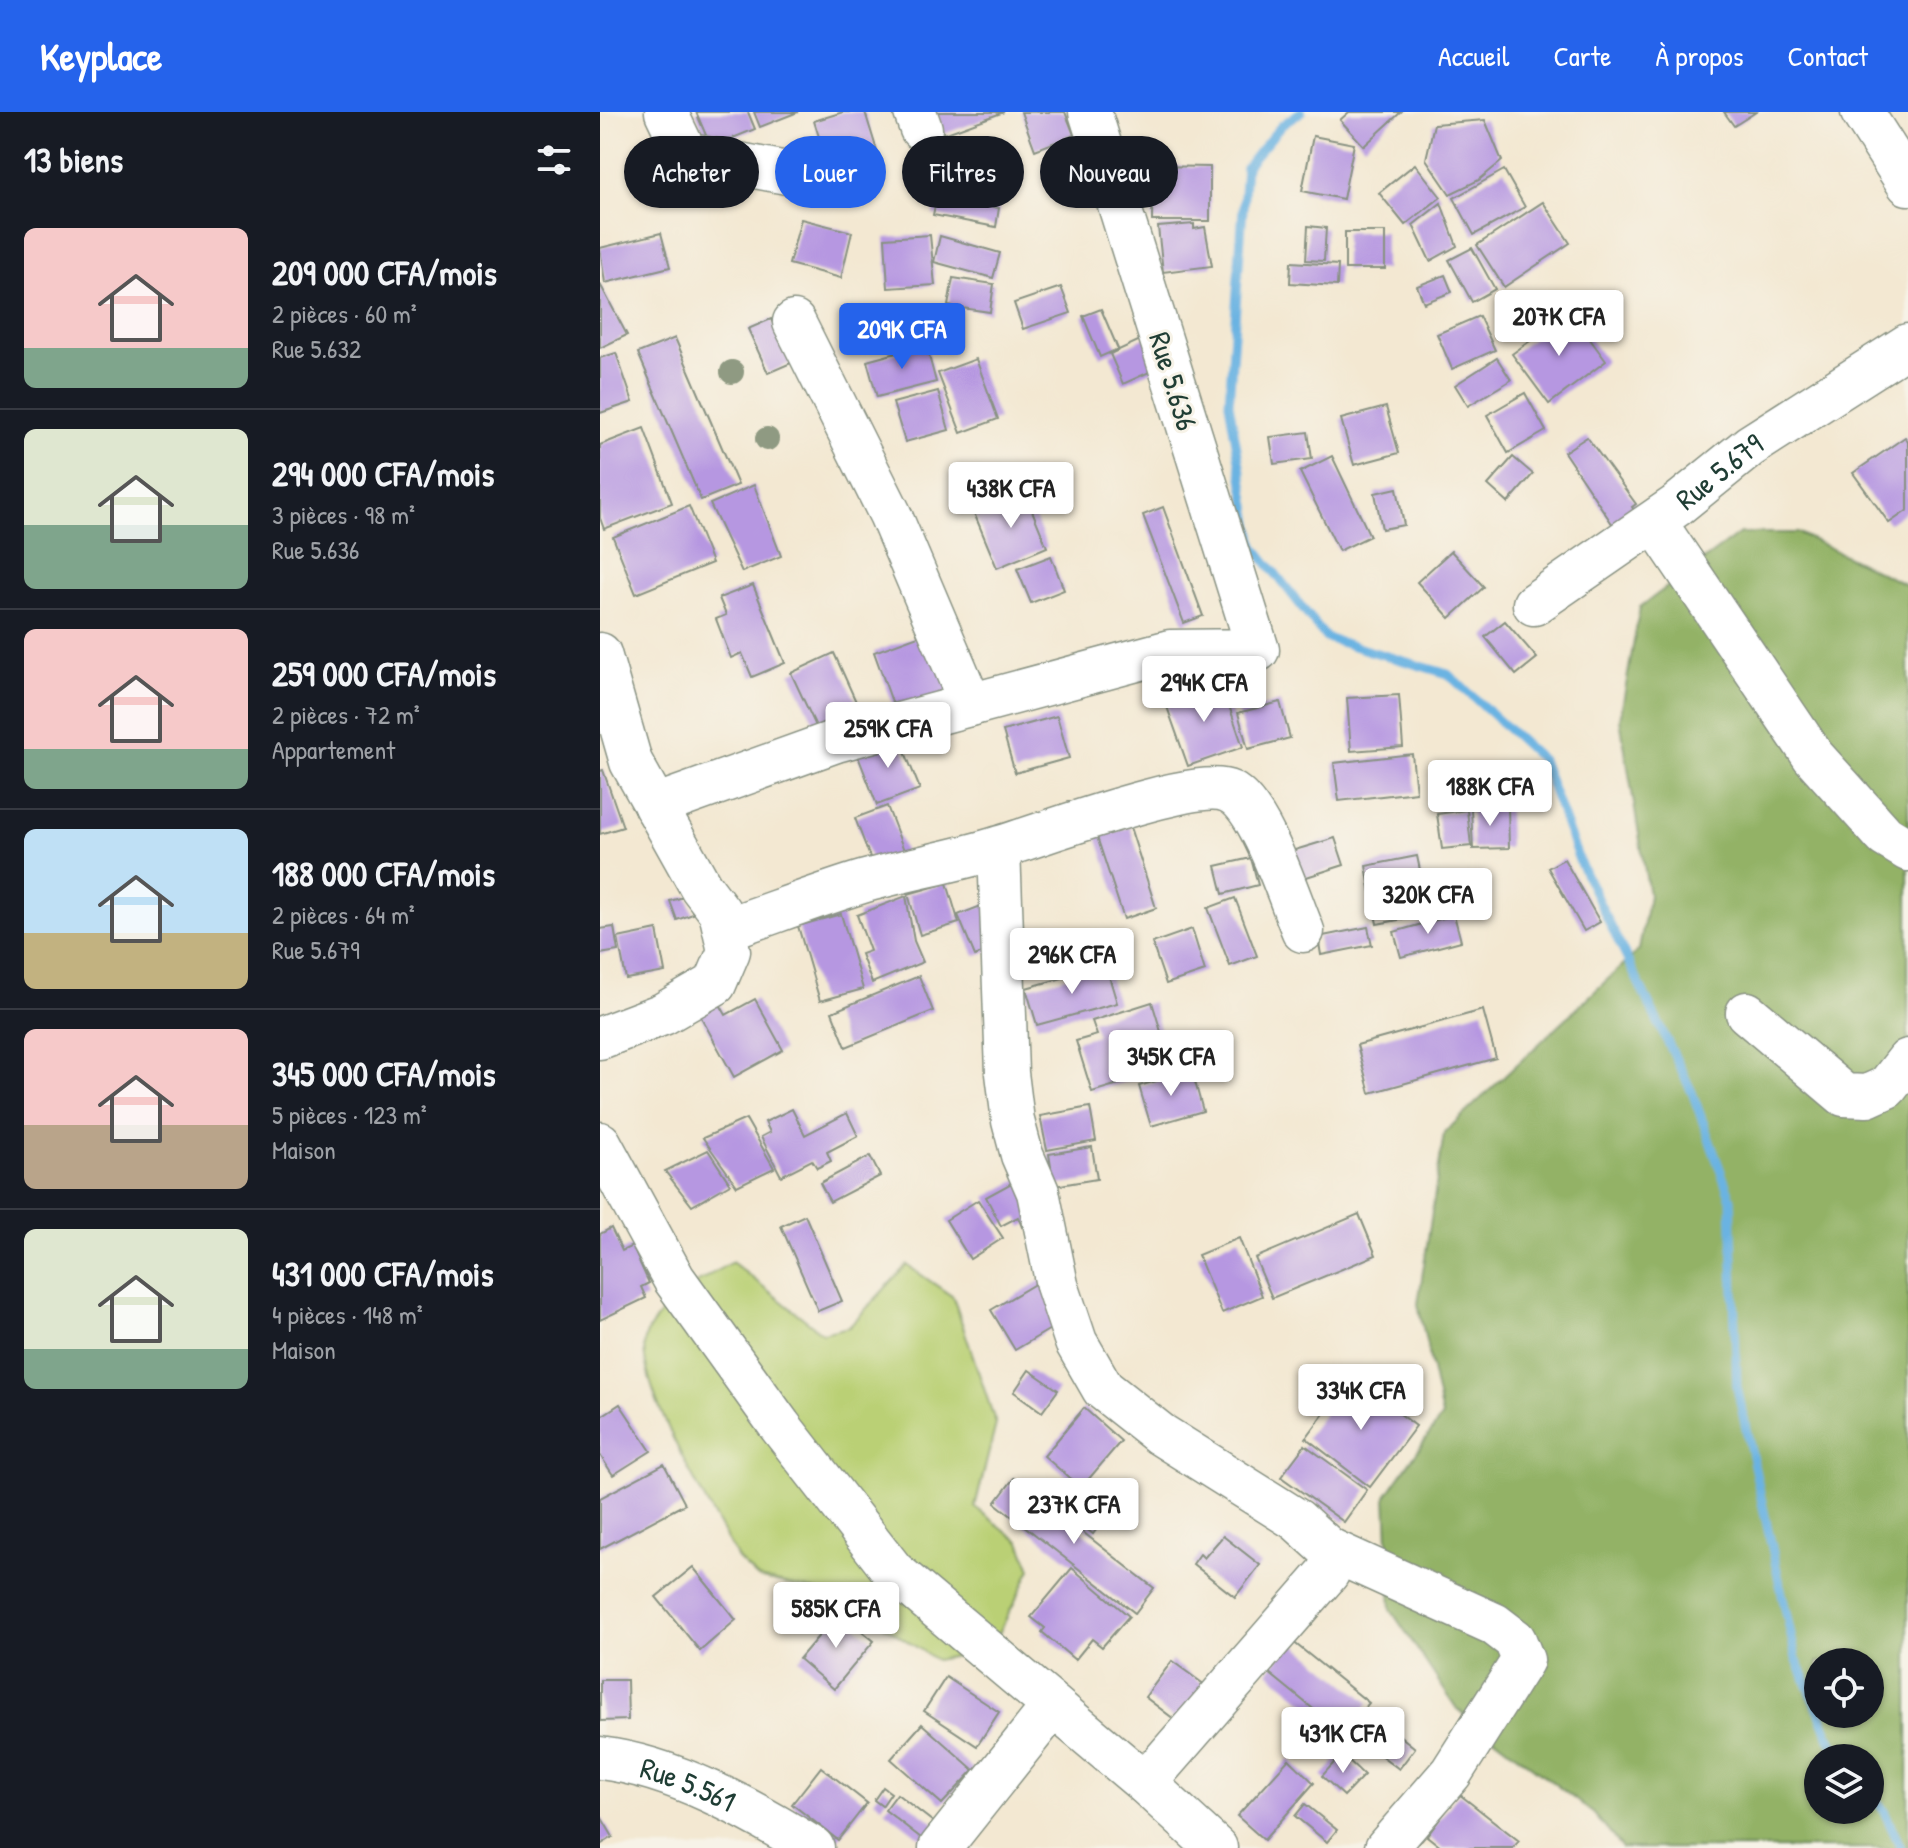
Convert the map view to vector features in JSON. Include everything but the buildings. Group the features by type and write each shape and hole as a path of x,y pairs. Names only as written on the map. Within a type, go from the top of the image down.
{"street":[{"path":"666,112 686,154 775,171"},
{"name":"Rue 5.636","path":"971,705 1170,651 1258,650 1090,112"},
{"path":"1862,112 1908,184"},
{"path":"655,806 836,741 971,705 890,514 794,322"},
{"name":"Rue 5.679","path":"1534,604 1655,522 1750,446 1908,345"},
{"path":"1655,522 1813,756 1885,836 1908,850"},
{"path":"600,654 631,762 701,887 720,912 729,951 715,984 663,1014 600,1038"},
{"path":"726,929 859,883 999,848 1061,826 1197,789 1229,791 1245,805 1261,832 1303,931"},
{"path":"999,848 1007,1073 1013,1121 1022,1155 1038,1192 1057,1285 1076,1342 1103,1389 1160,1434 1297,1520 1329,1549 1494,1624 1515,1640 1523,1660 1451,1773 1386,1848"},
{"path":"1747,1013 1844,1095 1867,1096 1887,1087 1908,1060"},
{"path":"600,1143 674,1279 780,1426 893,1571 1145,1783 1216,1848"},
{"path":"1145,1783 1328,1573 1333,1562 1329,1549"},
{"path":"940,1848 1053,1706"},
{"name":"Rue 5.561","path":"600,1758 631,1762 694,1786 778,1827 813,1848"}],"green space":[{"path":"1740,533 1799,533 1908,586 1908,1848 1622,1848 1594,1814 1457,1709 1391,1610 1386,1496 1442,1416 1418,1304 1444,1133 1639,950 1649,895 1620,719 1640,607"},
{"path":"732,1262 822,1333 849,1327 907,1265 953,1297 996,1424 975,1507 1020,1542 1031,1569 991,1649 936,1660 839,1596 758,1578 738,1559 676,1445 649,1378 644,1351 648,1331 665,1309 697,1283"}],"waterway":[{"path":"1301,112 1282,125 1246,167 1229,403 1254,546 1326,638 1448,674 1542,760 1580,863 1692,1092 1731,1199 1737,1387 1796,1658 1804,1677"},
{"path":"1826,1728 1833,1744"},
{"path":"1884,1811 1901,1848"}]}
